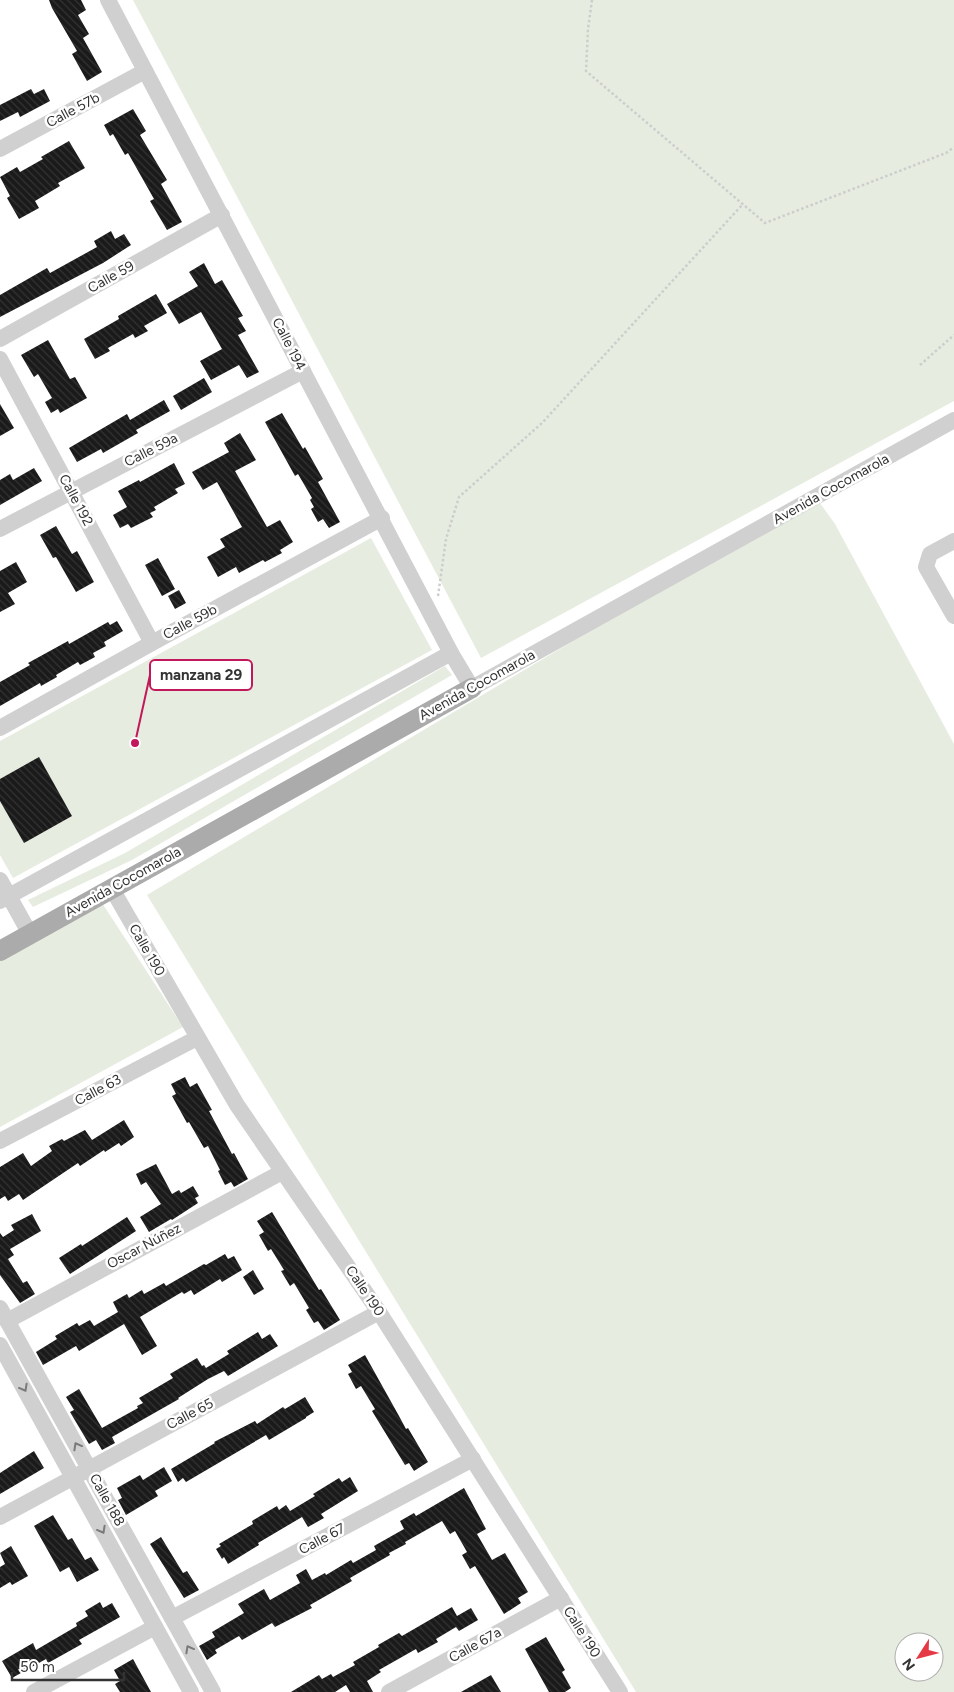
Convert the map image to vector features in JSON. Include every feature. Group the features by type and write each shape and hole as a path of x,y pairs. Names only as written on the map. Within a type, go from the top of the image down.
{"main road":[{"name":"Avenida Cocomarola","path":"0,951 472,688"}],"street":[{"name":"Calle 194","path":"108,0 382,518 451,653 472,688"},
{"name":"Calle 57b","path":"0,149 145,71"},
{"name":"Calle 59","path":"0,339 222,215"},
{"name":"Calle 192","path":"0,359 152,643"},
{"name":"Calle 59a","path":"0,529 303,371"},
{"name":"Avenida Cocomarola","path":"472,688 954,420"},
{"name":"Calle 59b","path":"0,728 382,518"},
{"path":"954,541 930,554 926,567 954,616"},
{"path":"4,899 451,653"},
{"path":"0,880 4,899 30,934"},
{"name":"Calle 190","path":"112,888 237,1105 379,1312 620,1692"},
{"name":"Calle 63","path":"0,1141 197,1038"},
{"name":"Oscar Núñez","path":"3,1315 282,1172"},
{"name":"Calle 65","path":"0,1517 379,1312"},
{"name":"Calle 188","path":"3,1315 90,1468 213,1692"},
{"name":"Calle 188","path":"0,1346 191,1692"},
{"name":"Calle 67","path":"172,1618 473,1459"},
{"name":"Calle 67a","path":"389,1692 561,1598"},
{"path":"34,1692 155,1627"}],"path":[{"path":"592,0 588,29 586,72 765,223 946,153 954,148"},
{"path":"435,620 446,539 460,497 542,423 743,204"},
{"path":"920,365 954,335"}],"shaded area":[{"path":"133,0 954,0 954,401 481,658"},
{"path":"817,499 835,524 954,744 954,1692 636,1692 147,895 749,536"},
{"path":"371,538 432,650 13,878 0,855 0,741"},
{"path":"445,666 452,675 132,860 33,907 28,900 125,853"},
{"path":"102,903 183,1027 0,1127 0,960"}],"building":[{"path":"49,0 81,0 86,10 78,15 89,34 83,38 102,72 87,81 72,54 77,51"},
{"path":"31,89 34,94 44,89 50,101 20,117 18,112 0,121 0,105"},
{"path":"133,109 146,131 140,135 167,180 161,184 182,222 167,230 150,201 154,199 128,153 125,155 113,134 110,136 104,125"},
{"path":"69,141 85,168 58,183 60,186 35,201 39,208 19,219 7,198 10,196 0,177 17,167 20,172"},
{"path":"111,231 115,239 124,234 131,245 103,263 0,317 0,295 47,268 50,273 97,247 94,241"},
{"path":"204,263 215,284 222,280 243,316 238,318 246,331 238,335 259,372 247,378 239,365 211,380 200,361 222,349 201,312 179,324 167,304 198,286 189,272"},
{"path":"156,294 167,313 144,326 148,331 135,338 133,334 108,348 110,351 95,359 84,339 119,319 118,316"},
{"path":"48,340 70,379 75,377 87,398 60,413 58,409 51,413 45,402 52,398 38,374 34,377 21,355"},
{"path":"204,378 212,392 181,410 173,396"},
{"path":"164,400 170,411 136,430 138,433 103,453 101,449 77,462 69,448 127,414 130,420"},
{"path":"0,404 14,428 0,436"},
{"path":"282,413 303,449 305,447 323,479 318,482 340,522 329,528 323,519 318,522 311,509 314,507 310,500 312,498 298,474 295,476 265,422"},
{"path":"240,433 256,460 235,471 267,527 280,520 293,542 280,550 282,553 265,562 263,560 239,573 236,567 218,577 207,557 225,547 220,539 242,527 217,482 203,490 192,472 229,452 224,443"},
{"path":"174,463 185,484 175,489 178,493 154,507 156,510 150,513 153,517 131,528 128,524 120,528 113,515 127,507 118,491 139,480 140,482"},
{"path":"34,468 42,481 0,505 0,480 10,474 13,480"},
{"path":"56,526 72,554 77,551 94,582 76,592 56,557 53,558 40,535"},
{"path":"158,558 175,589 162,596 145,565"},
{"path":"16,562 27,582 8,593 15,604 0,612 0,571"},
{"path":"179,590 186,603 175,609 168,596"},
{"path":"117,621 123,631 104,642 106,646 93,653 95,657 80,665 78,662 56,675 57,677 41,686 40,683 0,706 0,682 30,665 28,663 68,641 69,644 108,622 110,625"},
{"path":"39,757 72,816 24,843 0,801 0,779"},
{"path":"185,1077 190,1087 197,1083 212,1110 209,1111 248,1179 234,1187 231,1182 225,1185 208,1146 204,1148 172,1096 176,1094 171,1084"},
{"path":"124,1120 134,1137 121,1146 119,1143 105,1152 104,1150 80,1166 78,1163 23,1200 19,1194 8,1201 5,1196 0,1199 0,1167 23,1153 31,1166 52,1151 49,1146 62,1139 64,1141 85,1130 92,1140"},
{"path":"156,1164 172,1194 179,1190 181,1193 193,1186 199,1196 195,1198 198,1203 149,1232 140,1217 161,1204 146,1182 141,1185 136,1174"},
{"path":"272,1212 319,1290 321,1289 340,1320 324,1330 318,1321 314,1323 306,1310 309,1308 294,1283 290,1286 281,1271 284,1270 271,1249 268,1251 259,1235 264,1232 257,1221"},
{"path":"32,1214 41,1231 10,1249 14,1255 8,1259 23,1283 27,1281 35,1294 20,1303 0,1275 0,1233 3,1237 14,1230 11,1225"},
{"path":"127,1217 136,1231 70,1274 59,1258 81,1244 82,1246"},
{"path":"225,1254 228,1259 234,1256 242,1270 222,1282 220,1279 194,1295 191,1290 184,1294 182,1292 140,1317 157,1346 142,1355 124,1324 79,1351 76,1346 43,1365 36,1352 57,1339 55,1336 77,1323 79,1326 90,1320 94,1326 118,1312 113,1302 127,1294 129,1298 142,1290 144,1294 164,1283 166,1286"},
{"path":"253,1270 264,1289 254,1295 243,1277"},
{"path":"258,1332 262,1339 270,1334 278,1346 228,1376 224,1371 208,1379 179,1399 112,1437 115,1443 102,1450 96,1440 89,1444 70,1412 74,1410 66,1397 79,1389 102,1428 138,1408 137,1406 143,1403 139,1398 173,1378 170,1374 197,1358 202,1366 204,1365 206,1368 229,1354 227,1351"},
{"path":"365,1355 406,1429 408,1428 428,1462 414,1471 409,1463 405,1465 372,1411 375,1409 361,1386 356,1389 348,1374 352,1372 348,1365"},
{"path":"305,1397 314,1412 306,1418 269,1440 266,1435 186,1482 183,1478 178,1482 171,1469 214,1442 255,1421 257,1424 283,1407 285,1409"},
{"path":"34,1451 44,1468 0,1494 0,1473"},
{"path":"164,1467 172,1481 155,1491 158,1496 126,1515 118,1500 122,1498 117,1488 140,1475 143,1480"},
{"path":"350,1477 358,1491 321,1514 324,1518 308,1527 302,1517 258,1543 259,1545 228,1564 224,1557 222,1559 216,1549 221,1546 219,1544 253,1524 252,1521 277,1506 279,1510 286,1505 290,1511 315,1496 313,1494 339,1478 342,1482"},
{"path":"464,1488 486,1529 477,1534 492,1560 505,1553 528,1592 518,1598 521,1603 504,1614 475,1566 470,1569 462,1555 467,1552 455,1531 450,1534 442,1521 405,1542 406,1544 389,1553 390,1555 350,1578 352,1581 310,1605 312,1608 275,1627 272,1623 242,1640 239,1636 215,1650 217,1653 207,1660 199,1646 215,1637 212,1632 244,1613 238,1604 264,1589 270,1600 300,1583 296,1575 306,1569 312,1580 325,1573 326,1575 351,1560 353,1563 376,1550 374,1546 404,1529 400,1521 414,1513 416,1516"},
{"path":"53,1515 68,1540 72,1538 85,1560 91,1557 99,1570 77,1582 69,1567 60,1572 34,1526"},
{"path":"161,1537 183,1573 187,1571 199,1590 184,1598 150,1544"},
{"path":"11,1546 28,1576 12,1585 10,1582 0,1588 0,1567 5,1564 0,1553"},
{"path":"100,1602 103,1608 112,1603 120,1617 79,1640 82,1644 48,1663 46,1659 12,1678 2,1661 33,1643 36,1650 77,1626 76,1623 88,1616 85,1611"},
{"path":"452,1607 457,1616 471,1608 478,1620 459,1631 456,1627 436,1639 438,1642 418,1653 416,1649 379,1670 381,1672 367,1681 373,1692 350,1692 346,1685 335,1692 291,1692 319,1675 322,1679 331,1674 333,1677 355,1665 353,1662 379,1647 378,1645 399,1633 402,1636"},
{"path":"546,1637 565,1670 562,1672 571,1688 565,1692 549,1692 525,1649"},
{"path":"133,1659 151,1692 120,1692 115,1684 120,1681 114,1670"},
{"path":"491,1675 501,1692 461,1692"}],"place":[{"name":"manzana 29","path":"135,743"}]}
